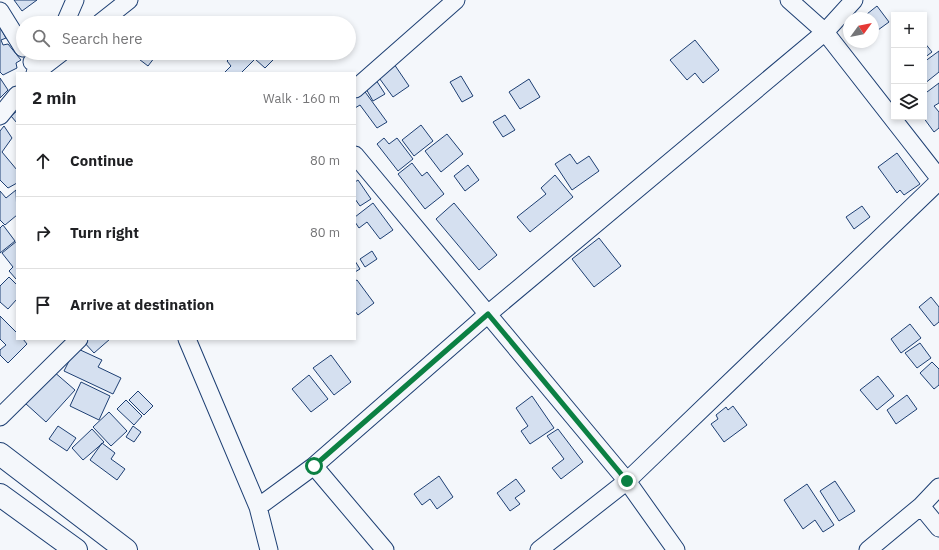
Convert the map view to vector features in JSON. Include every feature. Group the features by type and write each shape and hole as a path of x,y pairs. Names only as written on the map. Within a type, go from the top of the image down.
{"main road":[{"path":"0,454 126,550"},
{"path":"0,495 76,550"}],"street":[{"path":"68,16 75,0"},
{"path":"109,16 129,0"},
{"path":"356,88 456,0"},
{"path":"539,550 627,481 939,180 825,32 789,0"},
{"path":"258,507 314,466 488,314 825,32 854,0"},
{"path":"0,11 16,36"},
{"path":"0,116 16,96"},
{"path":"356,156 627,481 676,550"},
{"path":"0,417 78,340"},
{"path":"188,340 258,507 269,550"},
{"path":"314,466 385,550"},
{"path":"868,550 921,506 939,486"},
{"path":"921,506 939,528"}],"building":[{"path":"14,0 37,0 22,11"},
{"path":"877,6 889,22 879,29 879,12 870,12"},
{"path":"0,27 6,38 1,40 3,45 8,44 16,54 16,60 21,60 16,63 17,68 3,75 0,72"},
{"path":"695,40 719,70 703,83 695,73 687,80 670,60"},
{"path":"927,46 932,52 927,56"},
{"path":"939,51 939,72 927,82 927,60"},
{"path":"140,60 153,60 148,66"},
{"path":"254,60 242,72 225,72 231,66 227,61"},
{"path":"256,60 273,60 265,68"},
{"path":"394,64 409,86 393,97 377,75"},
{"path":"461,76 473,96 462,102 450,82"},
{"path":"0,78 8,90 0,98"},
{"path":"529,79 540,97 520,109 509,92"},
{"path":"376,80 385,94 373,101 365,87"},
{"path":"939,83 939,103 934,106 939,112 939,128 934,132 925,120 927,120 927,92"},
{"path":"363,89 387,122 377,128 360,105 356,107 356,94"},
{"path":"16,112 16,122 11,116"},
{"path":"505,115 515,130 503,137 493,122"},
{"path":"421,125 433,141 414,156 402,140"},
{"path":"4,126 12,138 2,152 16,169 16,184 8,188 0,180 0,131"},
{"path":"447,134 463,154 441,172 425,151"},
{"path":"384,138 389,144 397,138 413,159 398,171 377,144"},
{"path":"897,153 920,184 904,195 900,190 897,193 878,167"},
{"path":"570,154 577,164 589,156 599,171 572,190 555,164"},
{"path":"412,163 422,176 427,172 444,194 425,209 398,174"},
{"path":"468,165 479,180 465,191 454,176"},
{"path":"555,175 573,197 530,232 517,217 546,194 541,188"},
{"path":"358,180 371,199 360,206 356,200 356,181"},
{"path":"16,190 16,216 5,225 0,220 0,191 6,198"},
{"path":"373,203 393,230 380,239 367,222 359,228 356,224 356,216"},
{"path":"454,203 497,255 479,270 436,219"},
{"path":"862,206 870,217 854,229 846,217"},
{"path":"3,225 15,241 0,253 0,228"},
{"path":"599,238 621,266 594,287 572,259"},
{"path":"16,242 16,279 9,271 13,267 2,253"},
{"path":"372,251 377,259 365,267 360,259"},
{"path":"356,263 360,269 356,271"},
{"path":"9,277 16,284 16,300 8,309 0,302 0,286"},
{"path":"356,280 374,303 358,315 356,312"},
{"path":"931,297 939,307 939,322 934,326 919,307"},
{"path":"0,316 16,332 16,340 24,340 27,344 8,363 0,355 0,350 6,345 0,339"},
{"path":"910,324 921,338 901,353 891,339"},
{"path":"82,340 109,340 94,353"},
{"path":"920,343 931,358 917,368 905,353"},
{"path":"76,348 102,360 98,367 121,378 113,394 64,371"},
{"path":"331,355 351,382 334,395 313,368"},
{"path":"932,362 939,369 939,385 934,389 920,373"},
{"path":"53,371 75,390 46,422 25,403"},
{"path":"309,375 328,399 311,412 292,389"},
{"path":"878,376 894,396 877,410 860,390"},
{"path":"81,382 110,396 99,420 70,406"},
{"path":"138,391 153,406 144,415 129,400"},
{"path":"907,395 917,409 896,424 887,410"},
{"path":"532,396 554,428 530,444 521,431 528,426 516,408"},
{"path":"126,400 142,416 134,425 117,409"},
{"path":"733,406 747,425 724,442 711,424 718,419 716,415 726,407 728,410"},
{"path":"109,412 127,431 111,446 93,427"},
{"path":"58,426 76,438 67,451 49,439"},
{"path":"133,426 141,432 134,442 126,437"},
{"path":"92,429 104,442 83,460 72,448"},
{"path":"558,429 583,462 561,479 552,468 564,459 547,436"},
{"path":"102,443 115,453 111,459 125,469 117,480 90,460"},
{"path":"439,476 453,497 437,509 430,499 422,505 414,494"},
{"path":"516,479 525,491 515,498 520,504 510,511 497,493"},
{"path":"835,481 855,511 839,521 820,491"},
{"path":"807,484 834,525 823,532 815,520 803,529 784,500"}],"route":[{"path":"314,466 488,314 627,481"}]}
